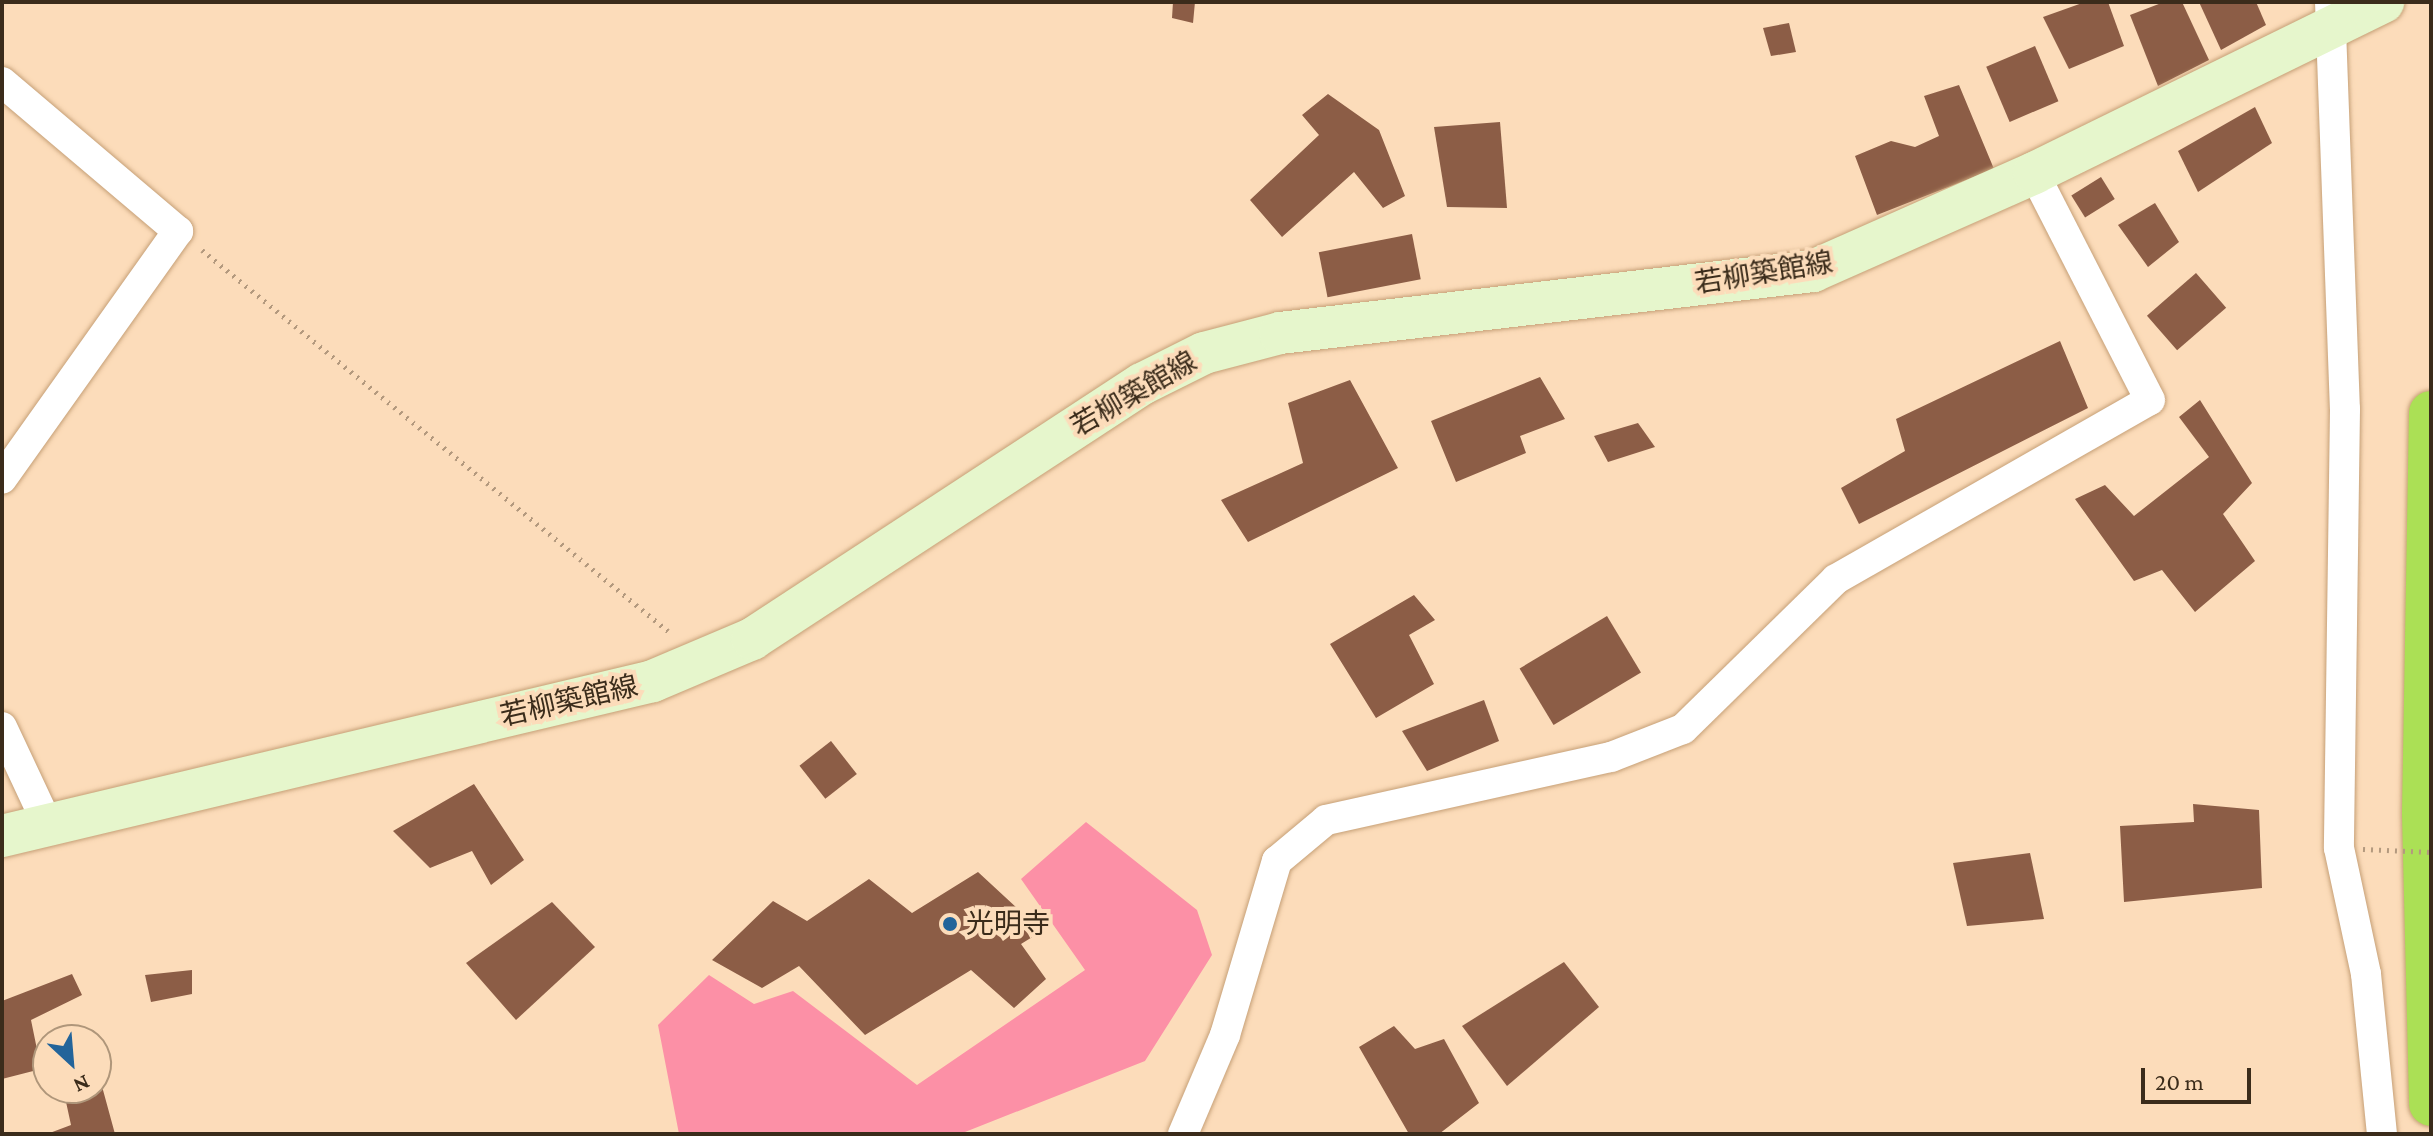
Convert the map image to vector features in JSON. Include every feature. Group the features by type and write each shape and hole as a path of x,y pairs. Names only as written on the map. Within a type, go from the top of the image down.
{"highway":[{"path":"2431,413 2424,813 2431,1104"}],"main road":[{"name":"若柳築館線","path":"2,836 653,681 706,662 1142,384 1204,353 1280,333 1813,271 2034,173 2348,12"}],"street":[{"path":"2348,12 2339,848 2366,974 2382,1134"},
{"path":"2,82 178,231 2,479"},
{"path":"1183,1134 1225,1035 1277,861 1326,820 1611,757 1683,729 1836,579 2150,400 2034,173"},
{"path":"2,727 48,825"}],"path":[{"path":"178,231 706,662"},
{"path":"2363,849 2431,852"}],"shaded area":[{"path":"1086,822 1197,910 1212,955 1145,1061 960,1134 679,1134 658,1025 709,975 754,1004 793,991 917,1085 1085,970 1021,879"}],"building":[{"path":"1173,2 1195,2 1193,23 1172,18"},
{"path":"2085,2 2108,2 2124,46 2069,69 2043,17"},
{"path":"2164,2 2182,2 2209,60 2158,86 2130,15"},
{"path":"2199,2 2256,2 2266,25 2221,50"},
{"path":"1789,23 1796,52 1771,56 1763,28"},
{"path":"2035,46 2058,101 2010,122 1986,67"},
{"path":"1959,85 1994,169 1877,215 1855,156 1891,141 1915,147 1939,136 1924,96"},
{"path":"1328,94 1379,130 1405,196 1383,208 1354,172 1282,237 1250,200 1319,135 1302,115"},
{"path":"2255,107 2272,143 2198,192 2178,151"},
{"path":"1500,122 1507,208 1447,207 1434,127"},
{"path":"2101,177 2115,199 2085,218 2071,196"},
{"path":"2155,203 2179,242 2148,267 2118,225"},
{"path":"1412,234 1421,279 1328,297 1319,252"},
{"path":"2196,273 2226,308 2177,350 2147,316"},
{"path":"2060,341 2088,408 1859,524 1841,488 1905,451 1896,419"},
{"path":"1540,377 1565,419 1520,436 1526,453 1456,482 1431,421"},
{"path":"1350,380 1398,468 1248,542 1221,500 1303,463 1288,403"},
{"path":"2200,400 2252,483 2223,514 2255,561 2195,612 2162,570 2134,581 2075,499 2105,485 2134,516 2209,457 2179,417"},
{"path":"1638,423 1655,447 1608,462 1594,436"},
{"path":"1414,595 1435,620 1409,635 1434,684 1376,718 1330,644"},
{"path":"1607,616 1641,673 1554,725 1520,669"},
{"path":"1484,700 1499,741 1427,771 1402,731"},
{"path":"831,741 857,774 825,799 799,766"},
{"path":"474,784 524,860 491,885 472,851 430,868 393,831"},
{"path":"2193,804 2259,810 2262,888 2124,902 2120,826 2194,822"},
{"path":"2030,853 2044,919 1967,926 1953,863"},
{"path":"978,872 1042,931 1021,944 1046,979 1014,1008 971,970 865,1035 799,966 762,988 712,960 773,901 807,921 869,879 912,913"},
{"path":"552,902 595,947 516,1020 466,963"},
{"path":"1564,962 1599,1007 1507,1086 1462,1026"},
{"path":"192,970 192,994 151,1002 145,975"},
{"path":"72,974 82,995 31,1020 32,1071 2,1079 2,1001"},
{"path":"1394,1026 1415,1049 1444,1039 1479,1103 1439,1134 1409,1134 1359,1047"},
{"path":"66,1104 107,1104 115,1134 47,1134 71,1125"}],"place":[{"name":"光明寺","path":"950,924"}]}
